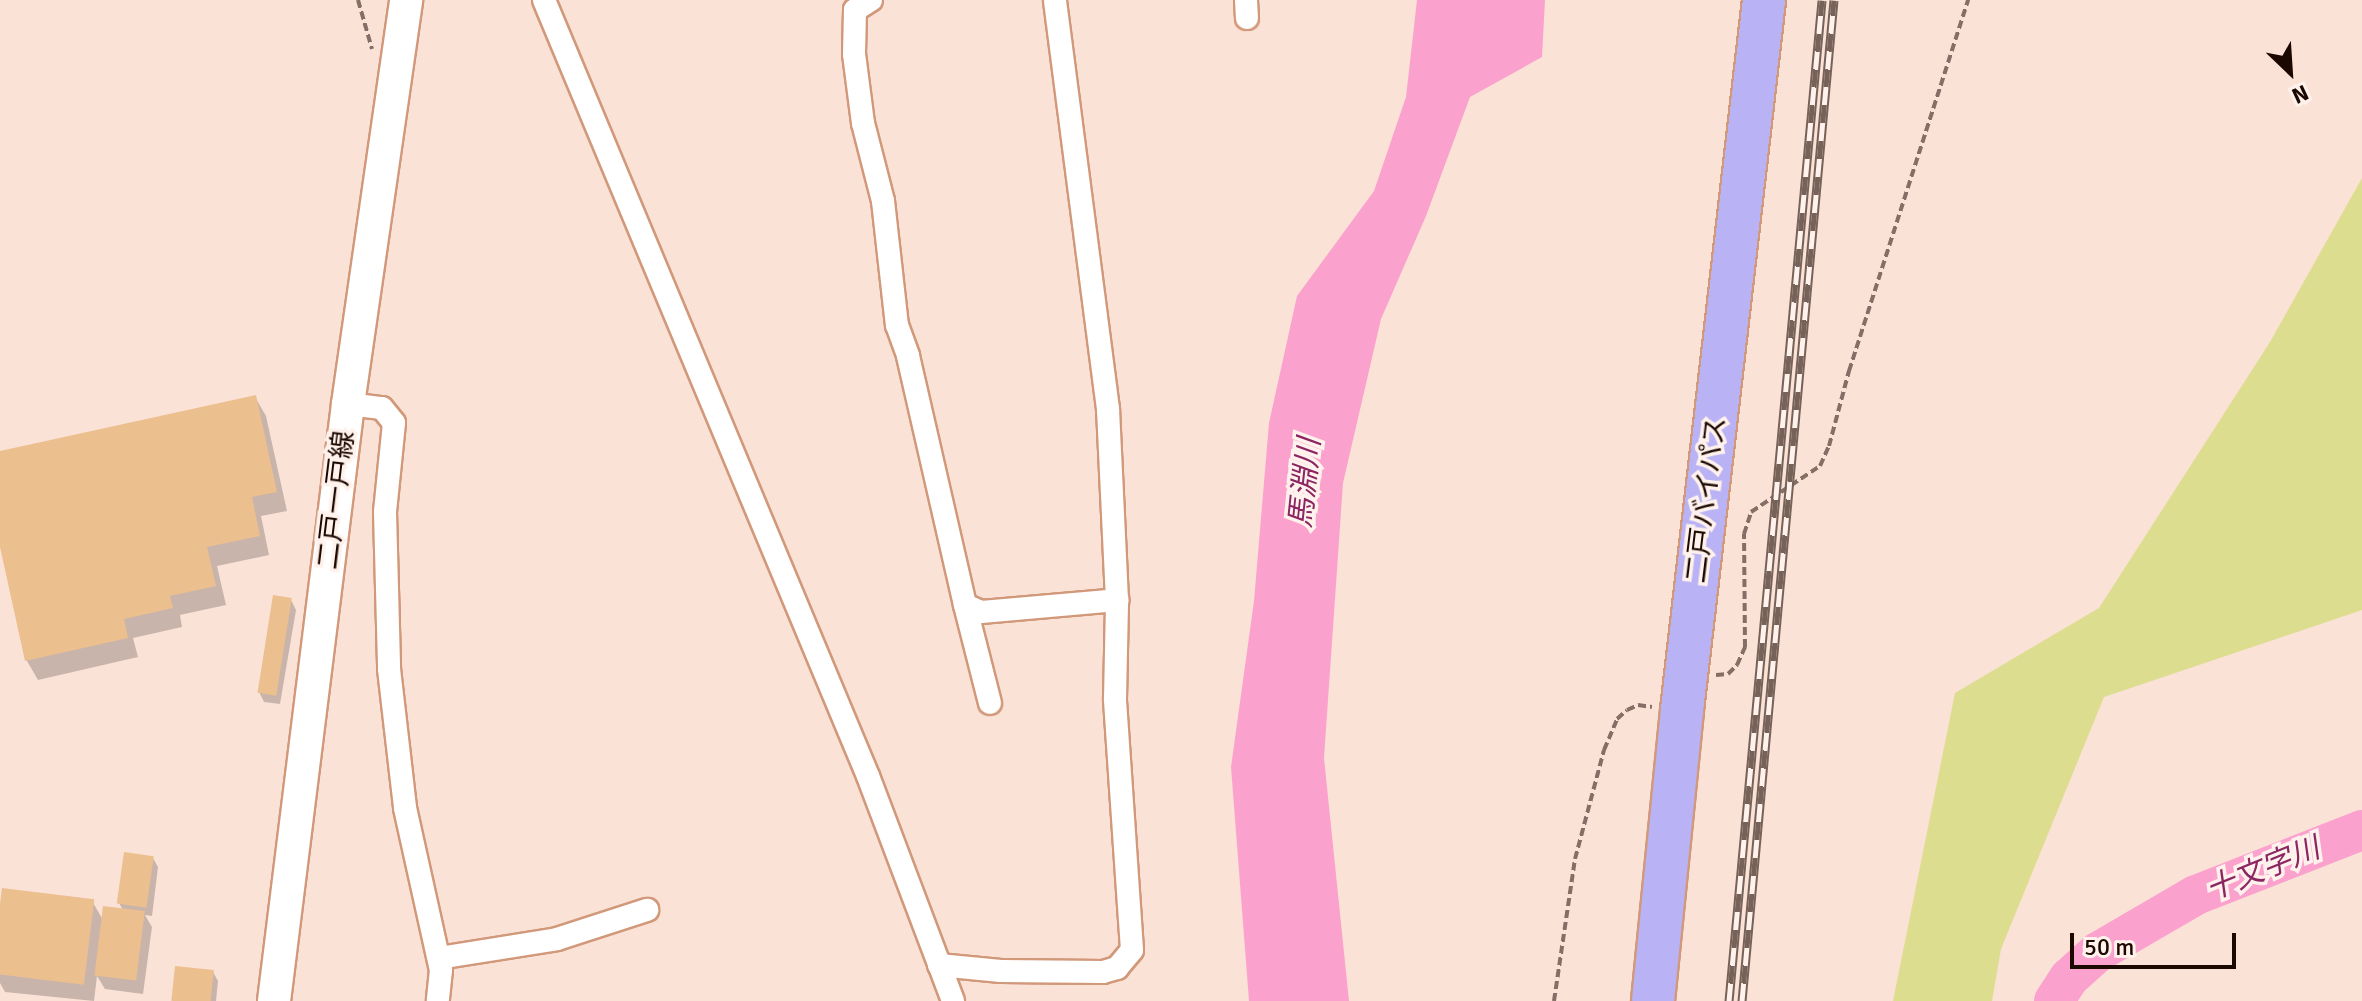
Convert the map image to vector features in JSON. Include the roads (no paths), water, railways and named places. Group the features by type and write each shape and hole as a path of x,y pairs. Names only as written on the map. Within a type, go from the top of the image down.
{"highway":[{"name":"二戸バイパス","path":"1653,1001 1684,694 1764,0"}],"main road":[{"name":"二戸一戸線","path":"274,1001 348,404 406,0"}],"street":[{"path":"544,0 862,761 953,1001"},
{"path":"871,0 855,10 854,54 863,123 883,201 897,325 908,356 990,703"},
{"path":"939,965 1001,971 1103,972 1117,968 1132,950 1115,699 1117,600 1108,409 1055,0"},
{"path":"348,404 382,408 394,423 385,512 389,669 405,808 441,970 438,1001"},
{"path":"965,605 981,612 1117,600"},
{"path":"439,958 557,939 647,910"}],"water":[{"name":"馬淵川","path":"1417,0 1545,0 1542,57 1470,97 1426,216 1381,319 1343,483 1324,758 1349,1001 1249,1001 1231,767 1254,601 1269,423 1297,296 1374,191 1406,97"}],"waterway":[{"name":"十文字川","path":"2054,1001 2069,978 2098,952 2196,895 2362,830"}],"railway":[{"path":"1729,1001 1822,0"},
{"path":"1742,1001 1834,0"}]}
